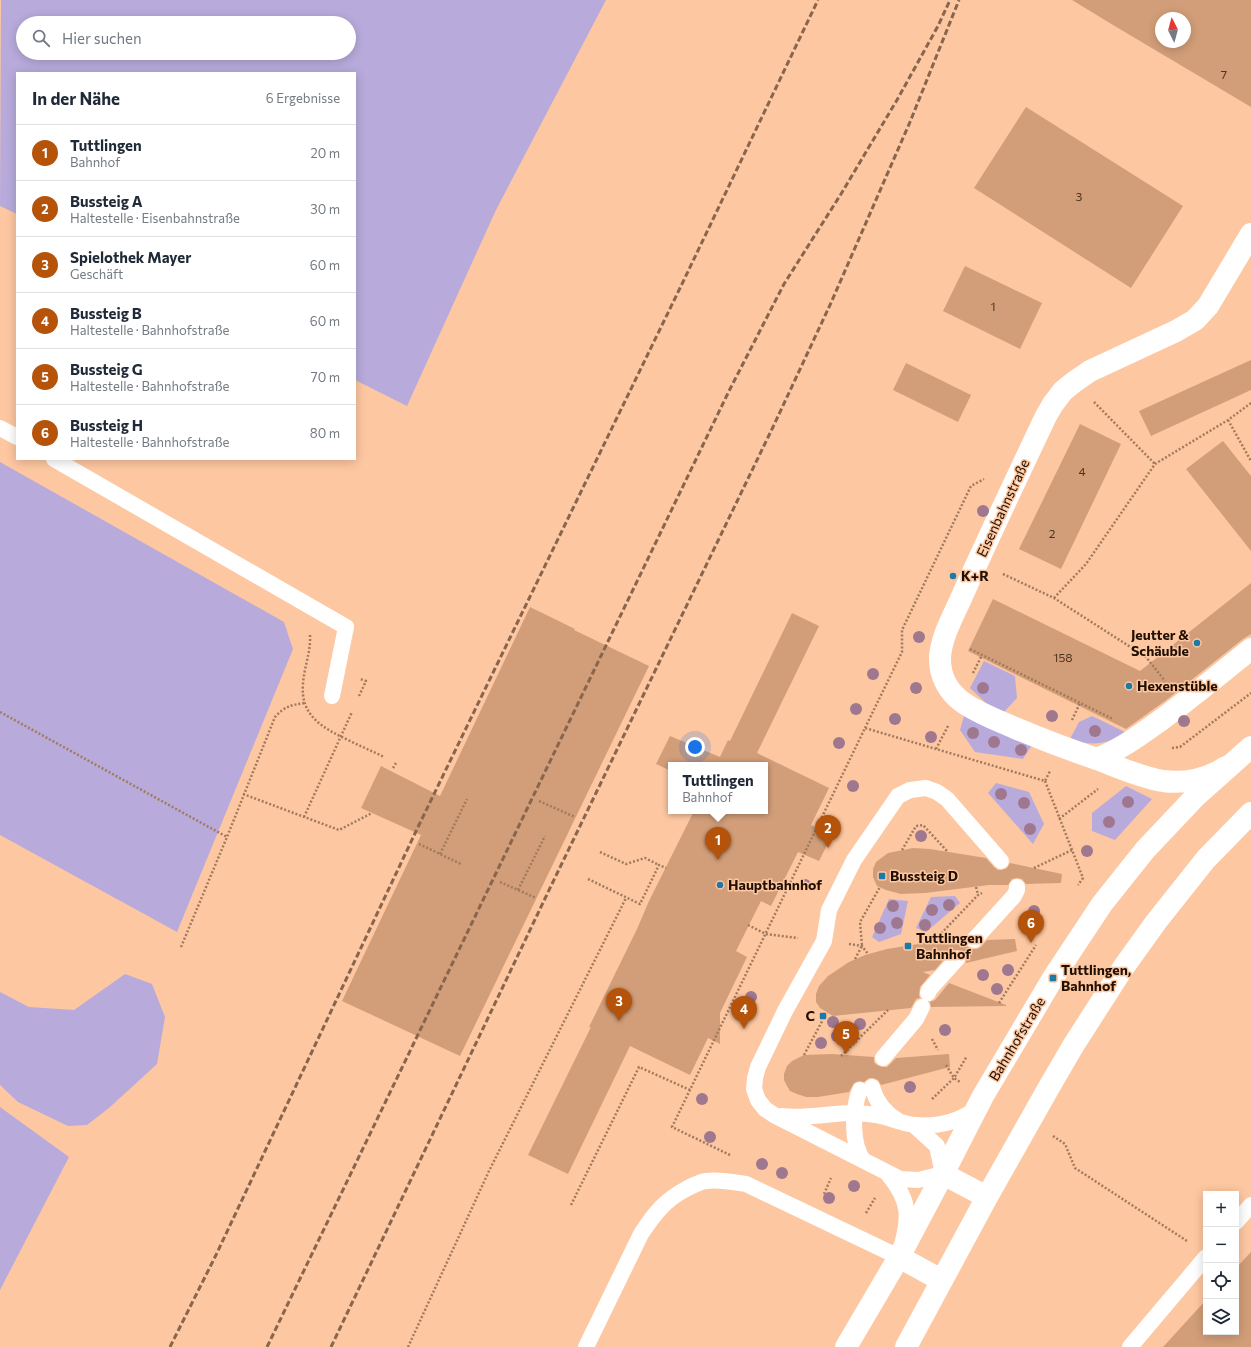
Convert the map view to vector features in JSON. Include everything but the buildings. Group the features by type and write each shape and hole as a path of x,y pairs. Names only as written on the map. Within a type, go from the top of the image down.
{"main road":[{"name":"Eisenbahnstraße","path":"1234,762 1221,771 1209,776 1184,782 1163,781 1123,770 1060,747 996,720 975,710 960,700 946,685 941,671 940,652 945,636 977,562 1053,404 1074,382 1090,370 1176,331 1195,320 1208,306 1251,234"},
{"path":"1096,759 1116,751 1183,704 1251,650"},
{"name":"Bahnhofstraße","path":"846,1347 899,1257 944,1174 976,1109 1054,978 1102,904 1150,845 1196,796 1251,747"},
{"path":"906,1347 987,1197 1073,1046 1123,968 1156,922 1206,859 1251,813"},
{"path":"944,1174 987,1197"},
{"path":"899,1257 941,1280"}],"lane":[{"path":"0,428 16,437"},
{"path":"56,460 346,627 332,696"},
{"path":"586,1347 642,1234 652,1217 668,1200 694,1185 706,1181 728,1181 746,1184 899,1257 908,1213 906,1205 898,1185 876,1168 858,1151 854,1132 856,1101 866,1089 893,1117 908,1124 937,1146 944,1174 918,1180 900,1179 876,1168 765,1109 758,1100 754,1088 755,1078 758,1067 785,1011 824,941 829,910 854,860 898,796 910,790 926,788 938,792 1001,861"},
{"path":"974,940 1014,896 1017,887"},
{"path":"883,1058 916,1019 925,1000 957,960"},
{"path":"774,1115 793,1118 849,1113 882,1117 908,1124 933,1125 954,1122 976,1109"},
{"path":"1239,1219 1251,1205"},
{"path":"1130,1347 1203,1262"}],"path":[{"path":"1074,382 1155,464"},
{"path":"1054,598 1086,564 1155,464 1228,420 1251,403"},
{"path":"1228,420 1251,461"},
{"path":"865,728 902,652 902,630 905,623 971,486 985,479"},
{"path":"977,562 1054,598 1146,657 1183,704"},
{"path":"945,636 1119,722"},
{"path":"181,947 275,717 284,708 293,704 305,703"},
{"path":"0,712 227,837"},
{"path":"304,817 348,720"},
{"path":"393,768 396,763"},
{"path":"1060,819 1123,770"},
{"path":"1045,781 1083,878 1078,885"},
{"path":"243,794 339,830 372,813"},
{"path":"440,854 467,799"},
{"path":"539,801 575,817"},
{"path":"902,850 916,826 923,825 947,851"},
{"path":"518,890 545,836"},
{"path":"419,844 462,864"},
{"path":"1033,868 1072,850"},
{"path":"600,852 626,864 645,858 666,868"},
{"path":"588,879 640,904 659,865"},
{"path":"500,882 536,898"},
{"path":"855,959 862,946 860,922 880,887"},
{"path":"976,887 978,894"},
{"path":"933,942 978,894 984,892"},
{"path":"408,1347 490,1171 626,898"},
{"path":"748,925 766,934"},
{"path":"999,1003 1036,945"},
{"path":"841,1056 888,1010"},
{"path":"804,1055 828,1012"},
{"path":"946,1065 954,1078 967,1056"},
{"path":"571,1205 639,1067 690,1090"},
{"path":"1065,1144 1075,1168 1193,1244"},
{"path":"821,1199 831,1178"}],"shaded area":[{"path":"1,0 606,0 496,210 407,406 356,380 356,72 16,72 16,214 0,206"},
{"path":"0,462 284,622 293,649 177,932 0,835"},
{"path":"984,661 1015,676 1017,698 1004,712 987,704 970,688"},
{"path":"964,716 1032,745 1023,759 975,752 960,730"},
{"path":"1092,716 1127,733 1106,742 1093,744 1070,739 1079,722"},
{"path":"996,783 1029,792 1044,824 1033,844 988,793"},
{"path":"1126,786 1152,799 1115,840 1092,831 1092,813"},
{"path":"955,896 960,903 926,932 916,928 931,897"},
{"path":"889,899 908,901 901,934 879,942 872,937"},
{"path":"125,974 152,984 165,1017 157,1064 109,1108 87,1125 68,1126 18,1102 0,1085 0,992 29,1007 74,1010"},
{"path":"0,1107 69,1157 0,1290"}],"railway":[{"path":"170,1347 216,1255 418,827 818,0"},
{"path":"267,1347 729,391 784,284 841,194 897,100 938,26 950,0"},
{"path":"331,1347 551,886 773,427 830,305 910,122 959,0"}],"place":[{"name":"K+R","path":"953,576"},
{"name":"Jeutter & Schäuble","path":"1197,643"},
{"name":"Hexenstüble","path":"1129,686"},
{"name":"Bussteig A","path":"828,848"},
{"name":"Tuttlingen","path":"718,860"},
{"name":"Bussteig D","path":"882,876"},
{"name":"Hauptbahnhof","path":"720,885"},
{"name":"Bussteig H","path":"1031,943"},
{"name":"Tuttlingen Bahnhof","path":"908,946"},
{"name":"Tuttlingen, Bahnhof","path":"1053,978"},
{"name":"C","path":"823,1016"},
{"name":"Spielothek Mayer","path":"619,1021"},
{"name":"Bussteig B","path":"744,1029"},
{"name":"Bussteig G","path":"846,1054"}]}
